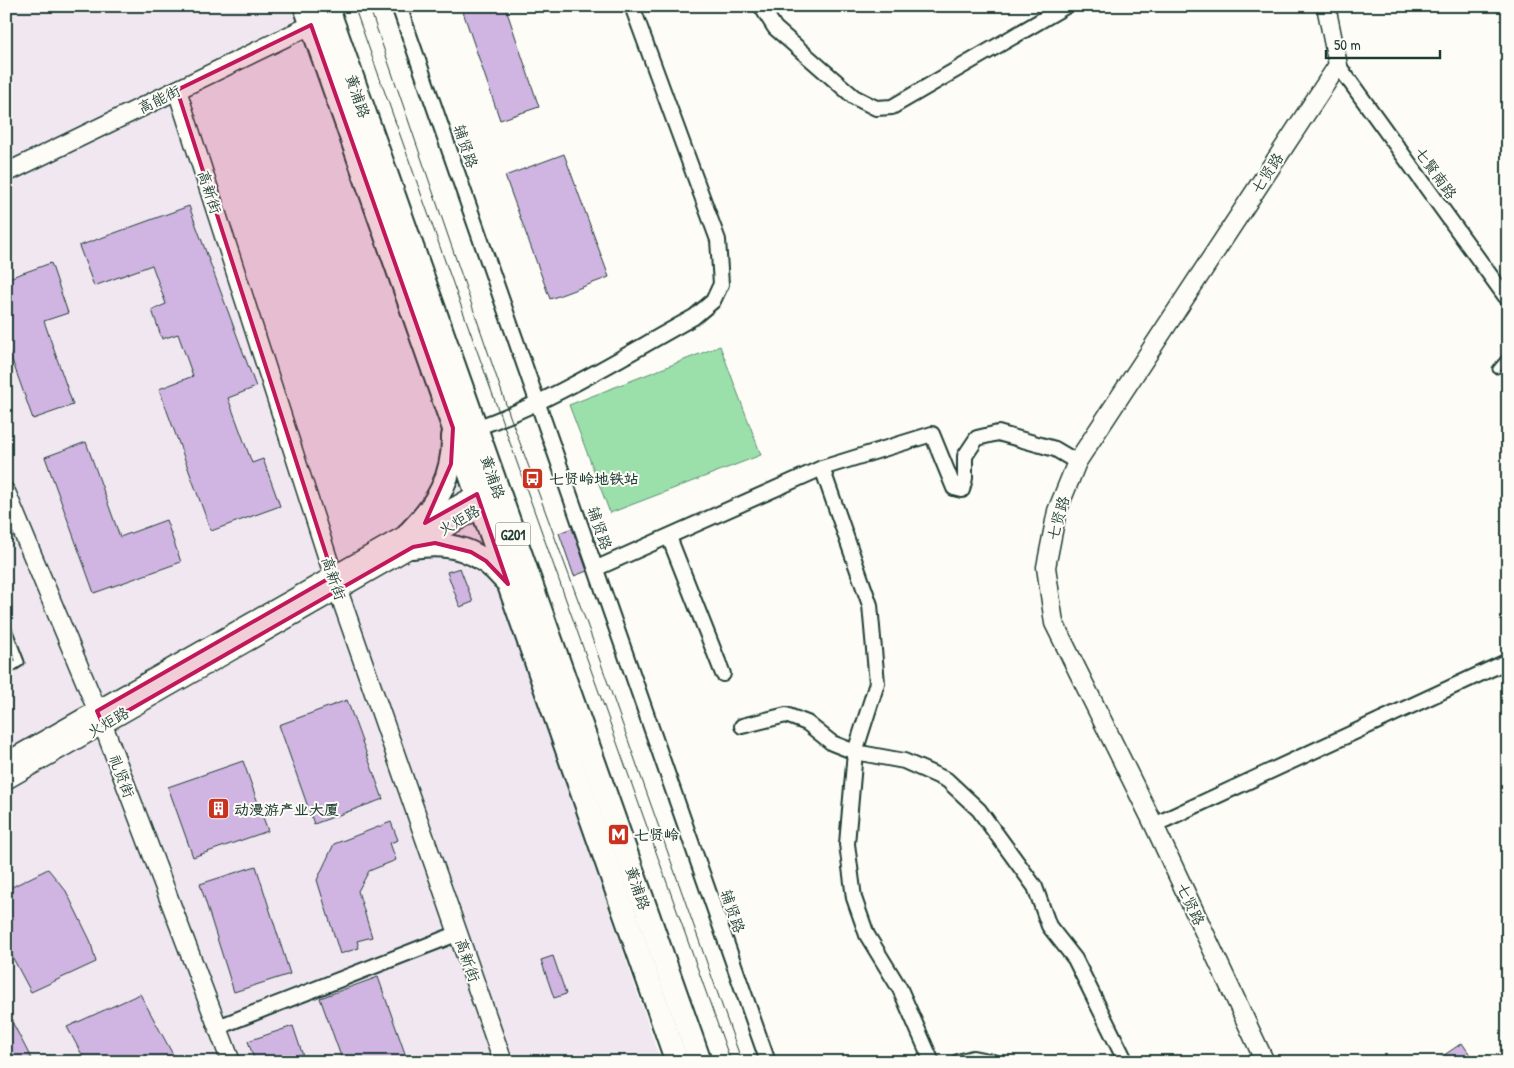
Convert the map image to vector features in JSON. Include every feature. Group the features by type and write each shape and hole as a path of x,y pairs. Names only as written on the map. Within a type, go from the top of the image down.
{"highway":[{"name":"黄浦路","path":"327,6 476,428 486,500 508,584 677,1062"},
{"name":"黄浦路","path":"308,16 453,428 486,500 700,1062"},
{"path":"453,428 451,464 445,483 412,539 471,552 486,561 508,584"}],"street":[{"name":"辅贤路","path":"399,6 539,402 768,1062"},
{"path":"476,428 510,416 539,402 694,317 712,301 721,284 718,240 632,6"},
{"path":"761,6 775,28 854,97 876,108 892,107 1066,6"},
{"path":"1326,6 1338,65"},
{"name":"高能街","path":"6,173 177,90 308,16"},
{"name":"七賢南路","path":"1338,65 1508,300"},
{"name":"七贤路","path":"1265,1062 1154,825 1054,623 1046,567 1057,511 1076,462 1338,65"},
{"name":"高新街","path":"177,90 336,583 460,933 503,1062"},
{"path":"597,568 822,468 932,434 954,488 962,490 965,478 965,456 977,438 998,433 1055,449 1076,462"},
{"path":"822,468 870,606 877,683 855,752 847,844 854,898 866,935 900,989 932,1062"},
{"name":"礼贤街","path":"6,492 100,718 231,1062"},
{"name":"火炬路","path":"6,780 100,718 412,539 486,500"},
{"path":"669,537 723,674"},
{"path":"1154,825 1508,661"},
{"path":"742,726 786,714 807,724 832,743 855,752 904,761 947,780 979,810 1035,887 1049,926 1075,959 1126,1062"},
{"name":"火炬路","path":"6,762 100,718"},
{"path":"218,1027 460,933"},
{"path":"958,1062 973,1058 993,1062"}],"lane":[{"path":"1497,369 1508,356"},
{"path":"6,626 20,662 6,670"}],"highlighted area":[{"path":"311,25 453,428 451,464 425,523 477,494 508,584 486,561 471,552 435,543 413,547 103,725 97,711 333,576 177,90"}],"shaded area":[{"path":"6,6 293,6 485,547 661,1062 6,1062"}],"green space":[{"path":"720,346 761,455 610,513 569,405"}],"building":[{"path":"461,6 505,6 539,107 500,120"},
{"path":"564,154 609,277 550,299 505,176"},
{"path":"189,206 256,387 228,398 252,463 263,459 280,506 211,531 159,389 193,376 178,334 162,339 152,310 166,304 152,265 94,286 79,246"},
{"path":"51,263 68,313 44,321 73,405 33,419 6,343 6,279"},
{"path":"86,442 120,537 166,520 181,562 94,593 45,457"},
{"path":"572,528 587,571 574,576 559,533"},
{"path":"460,568 473,602 460,607 447,572"},
{"path":"347,700 383,799 314,824 279,725"},
{"name":"动漫游产业大厦","path":"243,761 268,831 193,857 168,787"},
{"path":"391,822 398,840 390,843 396,860 369,871 358,891 372,937 357,941 359,948 340,954 317,880 334,844"},
{"path":"256,866 290,974 234,992 200,884"},
{"path":"48,869 66,891 90,940 96,962 31,992 6,945 6,890"},
{"path":"553,956 566,994 554,998 541,960"},
{"path":"378,977 408,1062 343,1062 320,998"},
{"path":"140,994 177,1062 86,1062 67,1027"},
{"path":"6,1010 33,1062 6,1062"},
{"path":"293,1026 305,1062 255,1062 248,1041"},
{"path":"1462,1043 1475,1062 1434,1062"}],"tram line":[{"path":"354,6 731,1062"},
{"path":"369,6 510,416 587,624 742,1062"}],"place":[{"name":"七贤岭地铁站","path":"533,478"},
{"name":"动漫游产业大厦","path":"218,809"},
{"name":"七贤岭","path":"618,834"}]}
